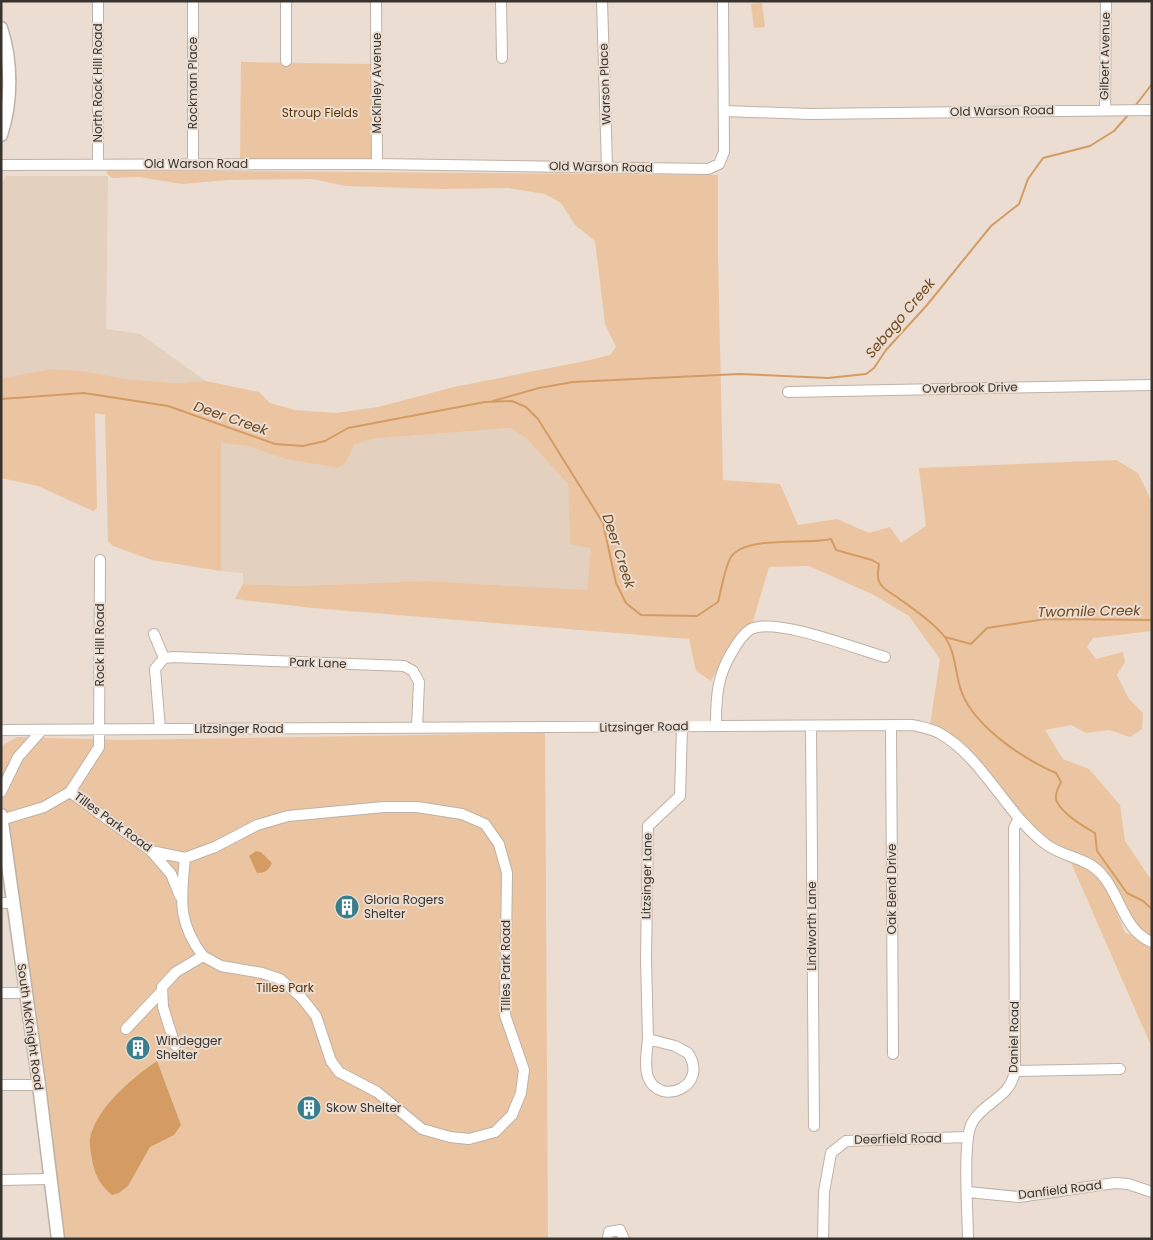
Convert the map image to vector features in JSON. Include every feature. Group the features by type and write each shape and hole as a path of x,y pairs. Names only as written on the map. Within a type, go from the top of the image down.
{"main road":[{"path":"1,28 8,63 9,98 1,135"},
{"name":"South McKnight Road","path":"1,816 7,903 25,993 39,1085 49,1179 58,1239"}],"street":[{"name":"North Rock Hill Road","path":"98,1 98,165"},
{"name":"Rockman Place","path":"193,1 193,164"},
{"path":"286,1 286,61"},
{"name":"McKinley Avenue","path":"376,1 377,164"},
{"path":"500,1 502,58"},
{"name":"Warson Place","path":"602,1 607,167"},
{"path":"723,1 726,111"},
{"name":"Gilbert Avenue","path":"1105,110 1106,1"},
{"name":"Old Warson Road","path":"1,165 377,164 714,168 723,157 726,111 809,114 1152,110"},
{"name":"Overbrook Drive","path":"788,392 1152,385"},
{"name":"Rock Hill Road","path":"100,560 100,730"},
{"path":"716,726 718,680 730,655 750,630 764,625 802,631 885,657"},
{"path":"154,634 164,658 155,669 160,729"},
{"name":"Park Lane","path":"164,658 401,666 416,669 419,682 417,728"},
{"name":"Oak Bend Drive","path":"892,725 894,1054"},
{"name":"Litzsinger Road","path":"1,730 914,725 939,732 963,751 1019,818 1047,845 1094,866 1107,882 1134,930 1152,942"},
{"name":"Lindworth Lane","path":"811,726 814,1126"},
{"name":"Litzsinger Lane","path":"648,1039 675,1046 688,1053 694,1068 690,1082 677,1091 660,1090 648,1079 646,1062 648,1039 646,958 648,826 680,796 682,727"},
{"path":"1,792 18,757 42,730"},
{"name":"Tilles Park Road","path":"2,820 44,807 70,792 99,747 100,730"},
{"name":"Tilles Park Road","path":"70,792 151,851 185,858 214,847 257,824 288,816 384,807 417,807 462,814 485,824 499,844 507,873 505,1015 524,1070 521,1093 512,1115 495,1132 469,1139 450,1137 422,1129 376,1092 339,1072 331,1061 316,1016 301,997 280,979 262,973 221,966 203,956"},
{"name":"Daniel Road","path":"967,1137 975,1119 1008,1090 1013,1082 1015,1071 1014,828 1019,818"},
{"path":"151,851 171,874 181,899"},
{"path":"126,1029 161,992 166,981 171,976 203,956 191,940 184,922 181,899 185,858"},
{"path":"161,992 162,1007 175,1045"},
{"path":"1,993 25,993"},
{"path":"1015,1071 1120,1069"},
{"path":"1,1085 39,1085"},
{"path":"967,1137 968,1239"},
{"name":"Deerfield Road","path":"824,1239 824,1192 831,1153 846,1141 967,1137"},
{"path":"1,1180 49,1179"},
{"name":"Danfield Road","path":"968,1192 1019,1197 1115,1183 1128,1184 1152,1192"},
{"path":"608,1239 610,1232 614,1229 620,1230 624,1239"}],"shaded area":[{"path":"6,176 108,176 106,329 140,334 206,381 176,383 126,379 83,371 52,369 1,378 1,185"},
{"path":"511,428 526,438 568,484 570,543 591,547 587,590 428,581 296,586 243,584 243,573 221,571 221,443 247,446 285,459 338,468 346,463 354,445 371,439"},
{"path":"256,851 261,852 272,863 264,872 257,873 249,856"},
{"path":"157,1061 181,1125 174,1135 150,1147 128,1186 119,1193 112,1195 98,1179 94,1170 90,1144 93,1128 99,1116 116,1095"}],"green space":[{"path":"762,3 765,27 754,28 751,4"},
{"name":"Stroup Fields","path":"241,62 373,64 372,157 368,162 240,163"},
{"path":"108,170 718,175 723,480 780,484 798,525 837,519 869,533 890,527 901,543 926,526 919,468 1116,460 1138,473 1152,502 1152,631 1093,638 1087,647 1096,659 1123,652 1125,662 1117,675 1129,699 1143,713 1142,729 1130,737 1109,730 1086,733 1071,725 1045,730 1063,759 1089,769 1120,805 1125,841 1152,881 1152,937 1143,931 1129,914 1108,875 1096,862 1050,841 1021,813 967,750 944,731 930,725 940,659 909,616 872,594 809,566 769,567 753,621 738,632 711,681 696,671 689,639 313,608 235,599 243,584 296,586 428,581 587,590 591,548 570,544 568,484 526,438 511,428 371,439 354,445 346,463 338,468 285,459 247,446 221,443 221,571 152,560 113,546 108,541 105,415 95,413 97,508 93,511 38,486 1,478 1,378 52,369 83,371 126,379 176,383 206,381 259,392 270,403 295,410 336,413 378,407 454,387 590,360 610,355 616,347 605,324 595,241 575,225 561,203 545,194 508,188 441,189 346,186 312,179 228,180 182,184 139,177 112,178 106,173"},
{"name":"Tilles Park","path":"545,733 548,1239 64,1239 3,830 1,749 3,745 17,737 121,740"},
{"path":"1069,858 1091,872 1106,889 1125,933 1132,935 1152,948 1152,1048"}],"waterway":[{"name":"Sebago Creek","path":"1135,106 1152,84"},
{"name":"Sebago Creek","path":"493,401 539,388 573,382 739,374 828,378 866,374 874,368 886,350 927,305 991,226 1019,204 1028,179 1043,158 1090,146 1114,131 1129,114"},
{"name":"Deer Creek","path":"1,399 84,393 168,406 275,444 303,446 325,441 348,428 485,402 512,401 526,407 538,419 603,523 616,583 626,603 641,615 697,616 718,602 729,561 738,550 762,543 831,539 836,550 872,560 879,564 878,579 880,584 922,615 944,636 953,654 960,687 966,701 975,714 999,739 1028,759 1056,773 1061,782 1056,797 1060,807 1074,820 1095,833 1097,851 1127,893 1143,901 1152,909"},
{"name":"Twomile Creek","path":"945,637 971,644 987,628 1046,619 1152,620"}],"place":[{"name":"Gloria Rogers Shelter","path":"347,907"},
{"name":"Windegger Shelter","path":"138,1048"},
{"name":"Skow Shelter","path":"309,1108"}]}
